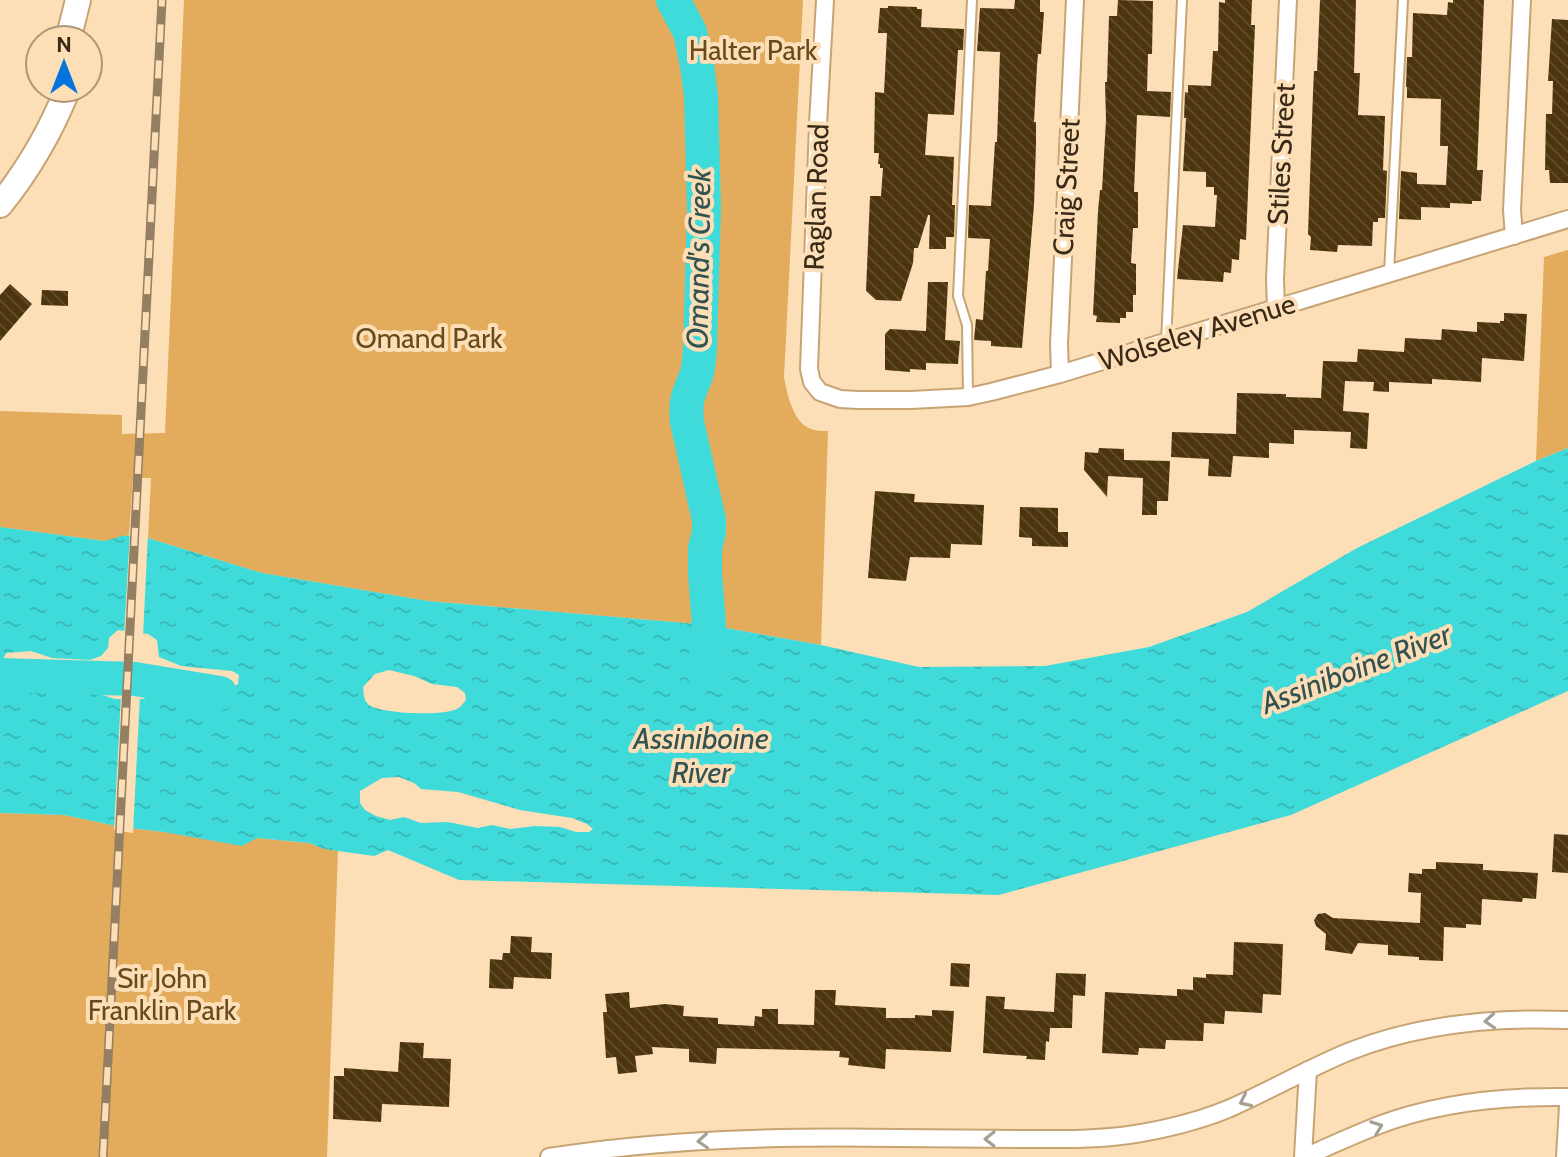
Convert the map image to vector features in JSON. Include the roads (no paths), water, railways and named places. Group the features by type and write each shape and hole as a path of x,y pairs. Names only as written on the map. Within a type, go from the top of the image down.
{"main road":[{"path":"72,24 78,0"},
{"path":"88,24 94,0"},
{"path":"0,180 45,104"},
{"path":"0,205 40,148 61,104"}],"street":[{"name":"Raglan Road","path":"820,392 812,382 809,369 825,0"},
{"name":"Craig Street","path":"1060,374 1075,0"},
{"name":"Stiles Street","path":"1276,309 1288,0"},
{"path":"1514,236 1512,210 1522,0"},
{"name":"Wolseley Avenue","path":"820,392 840,399 911,400 968,397 1016,386 1568,219"},
{"path":"549,1157 751,1138 1111,1137 1182,1124 1226,1109 1369,1045 1449,1025 1518,1019 1568,1020"},
{"path":"1308,1070 1304,1157 1381,1124 1427,1111 1487,1099 1568,1097"},
{"path":"1565,1157 1568,1106"},
{"path":"750,1157 751,1138"},
{"path":"1035,1157 1036,1139"}],"lane":[{"path":"968,397 967,325 958,296 972,0"},
{"path":"1166,342 1182,0"},
{"path":"1389,273 1403,0"}],"water":[{"name":"Assiniboine River","path":"1568,448 1568,691 1291,815 999,895 459,880 388,850 374,856 324,849 309,843 257,838 242,846 64,815 0,813 0,527 105,541 138,535 262,573 428,601 709,625 919,667 1045,666 1149,647 1247,612 1357,548","holes":["118,630 148,634 157,640 159,657 181,666 232,671 239,675 238,684 233,687 179,684 143,699 115,699 81,688 31,681 7,671 2,662 6,653 31,651 52,658 90,660 101,656 108,648 109,638","389,670 432,684 457,687 465,693 466,700 457,709 439,713 376,708 366,701 363,687 375,674","399,777 421,789 458,792 520,810 572,818 593,829 576,832 560,827 510,829 492,825 478,828 448,822 421,823 404,817 390,820 365,810 360,803 360,791 382,778"]}],"waterway":[{"name":"Omand's Creek","path":"673,0 690,32 701,96 704,208 700,349 697,373 686,408 709,520 705,548 709,625 704,673"},
{"name":"Assiniboine River","path":"0,675 135,679 220,693"}],"railway":[{"path":"103,1157 162,0"}],"park label":[{"name":"Halter Park","path":"753,50"},
{"name":"Omand Park","path":"429,338"},
{"name":"Sir John Franklin Park","path":"162,994"}]}
